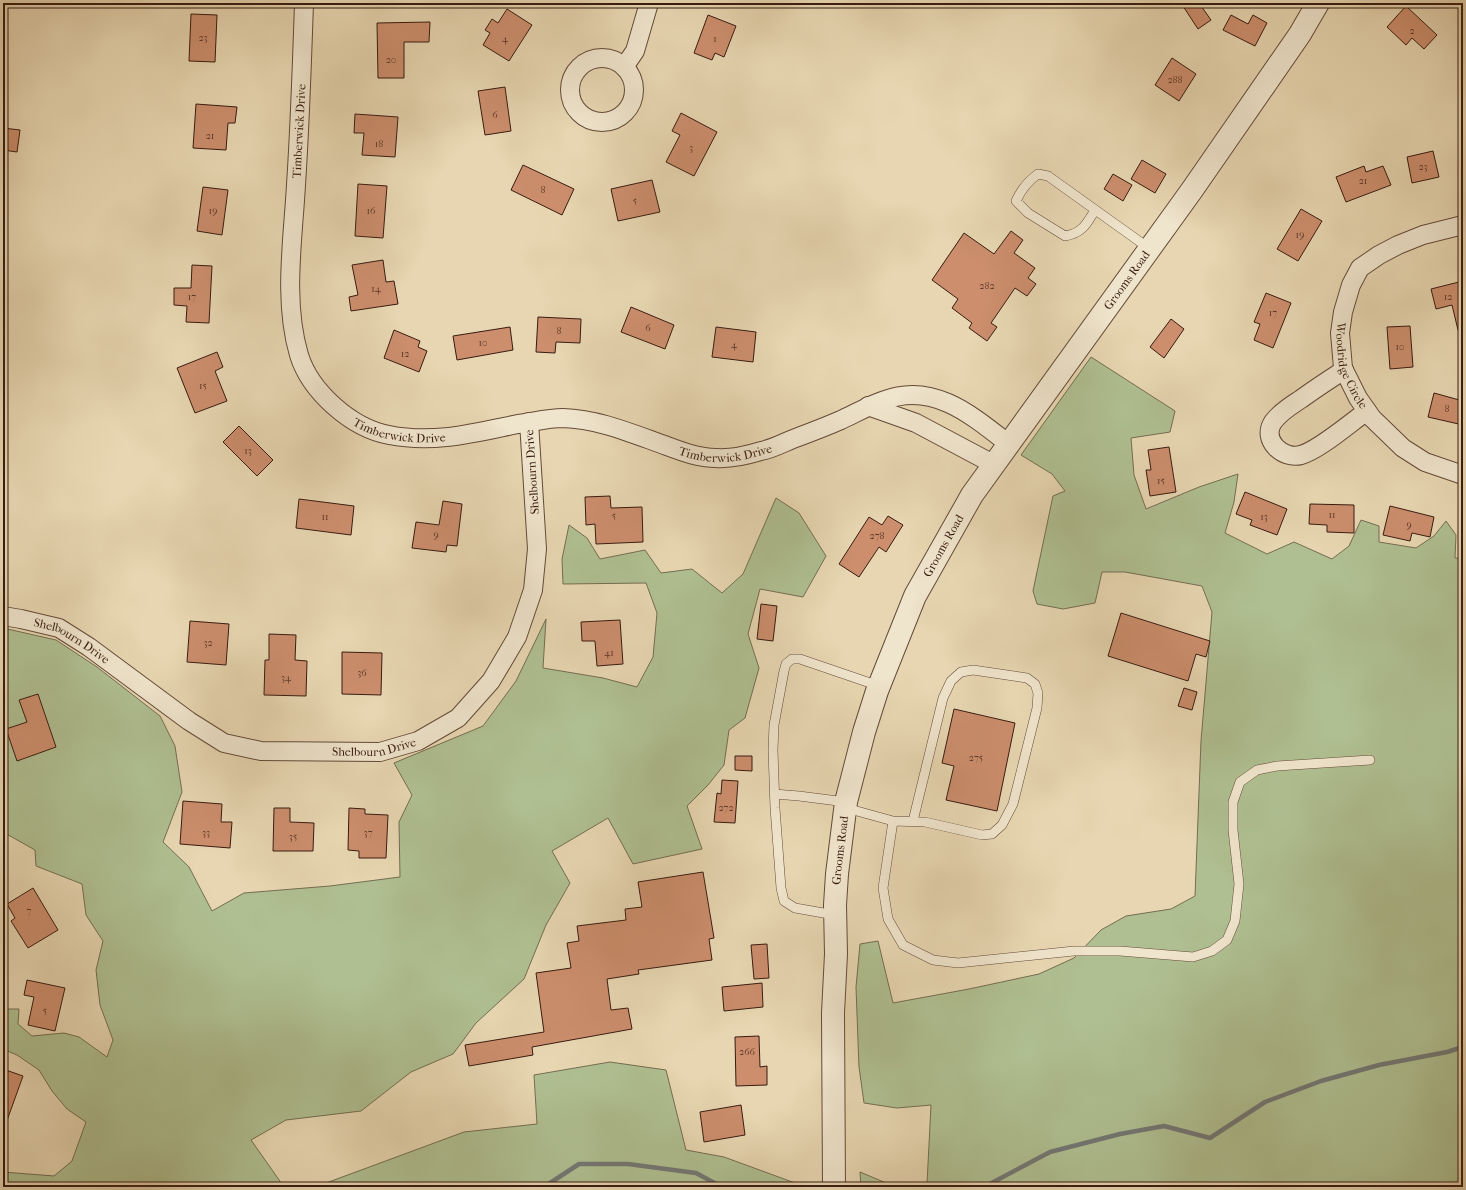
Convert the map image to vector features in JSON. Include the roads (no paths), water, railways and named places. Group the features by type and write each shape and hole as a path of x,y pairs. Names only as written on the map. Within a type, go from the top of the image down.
{"street":[{"name":"Timberwick Drive","path":"304,3 299,137 290,297 293,325 299,355 307,375 322,394 346,416 360,425 384,435 414,439 441,439 529,422 560,418 583,419 612,427 694,456 717,459 764,451 841,420 868,406 886,399 906,395 932,397 951,404 1010,445"},
{"path":"624,67 634,51 649,3"},
{"name":"Grooms Road","path":"834,1187 833,1013 836,954 835,915 837,874 846,805 864,732 879,686 915,596 972,495 1010,445 1150,249 1300,34 1318,3"},
{"name":"Woodridge Circle","path":"1463,225 1423,235 1398,245 1379,255 1360,268 1351,285 1343,312 1340,334 1344,370 1358,398 1372,418 1404,448 1425,462 1463,475"},
{"path":"1344,370 1285,410 1273,422 1270,436 1272,442 1283,453 1299,455 1312,450 1367,411"},
{"path":"868,406 916,423 995,465"},
{"name":"Shelbourn Drive","path":"3,616 59,628 90,647 189,721 224,743 261,751 380,752 418,741 458,718 491,682 517,637 533,590 537,549 529,422"}],"lane":[{"path":"1095,210 1086,225 1075,234 1065,236 1028,213 1016,201 1021,190 1038,174 1048,176 1150,249"},
{"path":"835,915 809,912 795,908 784,902 781,888 774,794 773,750 774,725 784,672 786,664 792,659 800,659 879,686"},
{"path":"774,794 806,796 846,805 893,820 925,822 982,835 992,834 1002,825 1013,804 1022,773 1037,708 1038,694 1035,684 1027,678 973,670 961,672 951,681 943,698 913,821"},
{"path":"893,820 883,888 888,919 903,945 933,960 958,962 1074,951 1120,951 1193,957 1212,951 1227,940 1235,921 1238,884 1233,830 1233,802 1240,782 1257,770 1277,766 1370,760"}],"waterway":[{"path":"984,1187 1050,1152 1120,1134 1164,1126 1210,1138 1265,1102 1321,1081 1379,1065 1447,1052 1463,1047"},
{"path":"544,1187 579,1164 628,1164 696,1173 722,1187"}]}
